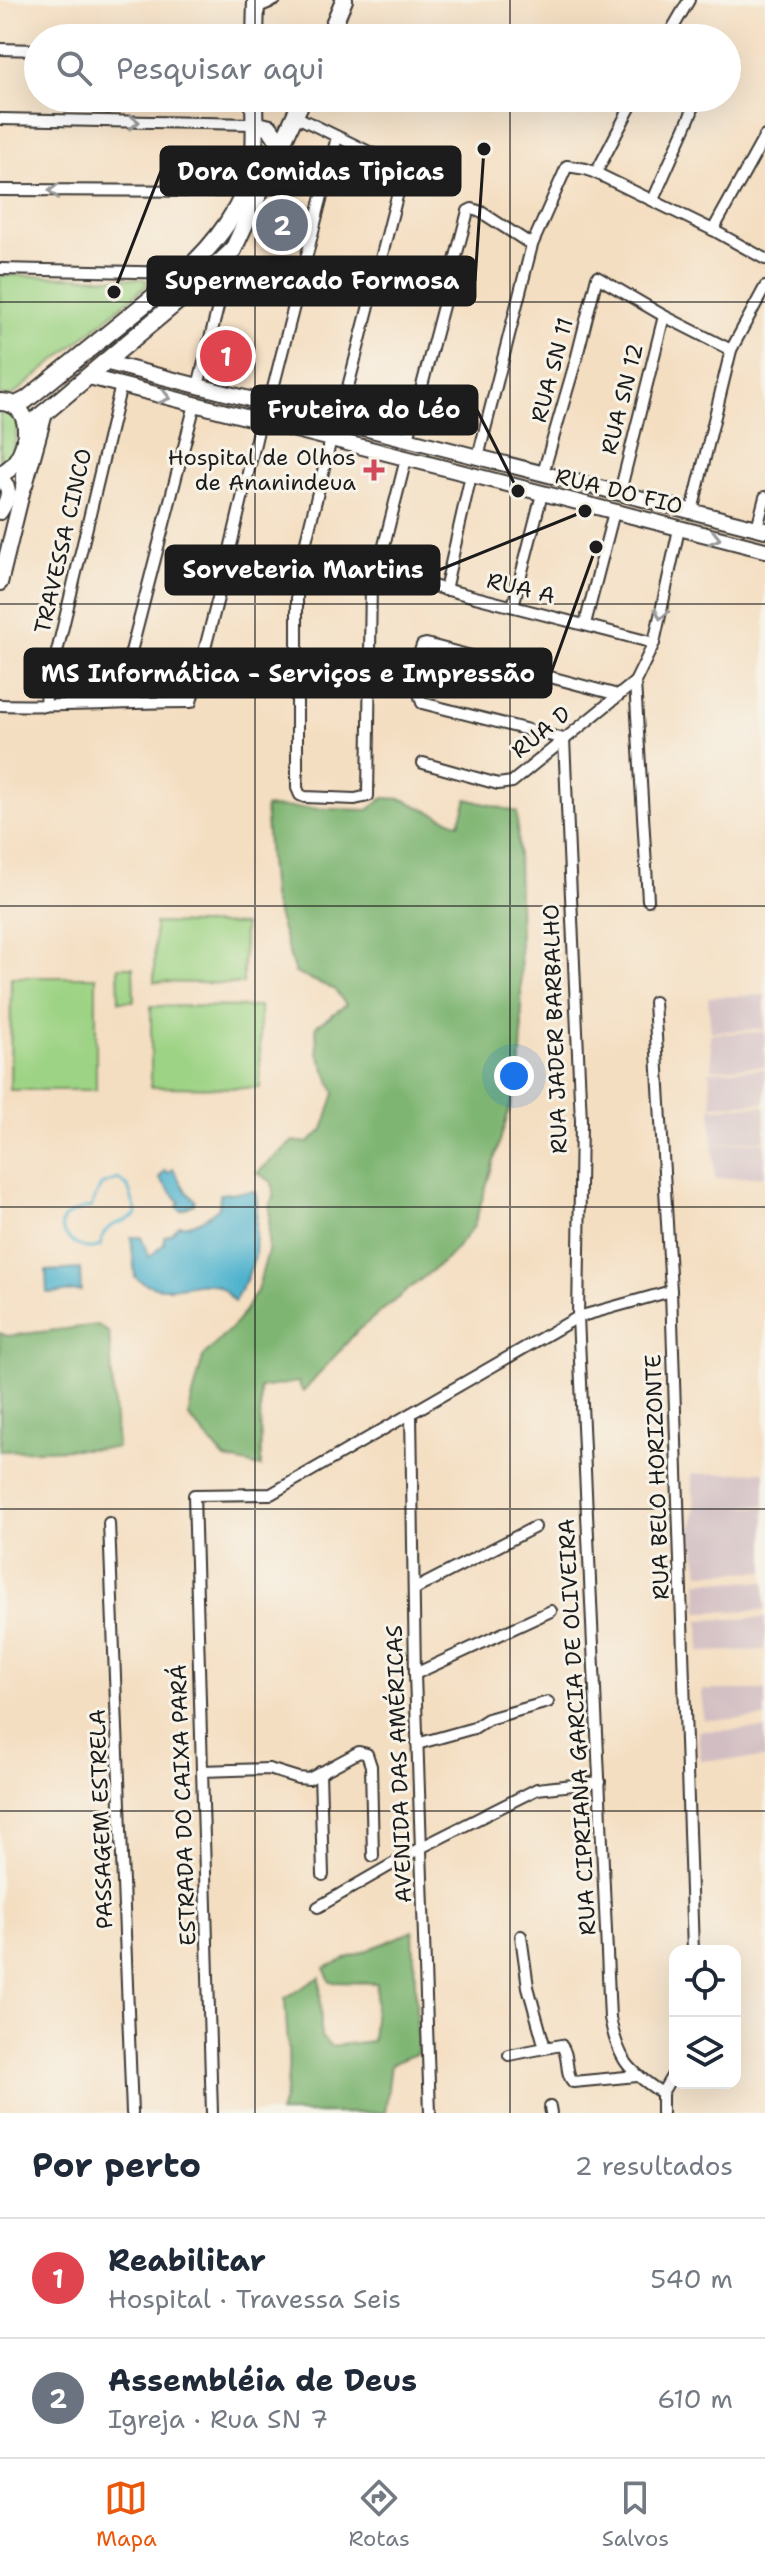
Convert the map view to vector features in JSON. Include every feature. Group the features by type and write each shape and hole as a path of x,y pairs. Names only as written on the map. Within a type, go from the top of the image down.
{"main road":[{"path":"334,24 344,0"},
{"path":"255,24 256,4"},
{"path":"4,403 26,400 204,255 244,191 252,164 254,112"},
{"path":"0,476 13,468 25,438 44,413 185,295 233,250 297,112"},
{"path":"254,124 270,128 281,144"},
{"path":"100,340 109,344 109,358"},
{"path":"62,371 64,381 73,389"},
{"path":"4,403 24,416 25,438"},
{"path":"24,485 44,413"}],"street":[{"path":"256,4 275,0"},
{"path":"675,24 689,0"},
{"path":"0,49 24,50"},
{"path":"596,173 628,112"},
{"path":"653,200 692,112"},
{"path":"295,116 398,166 402,177 339,422"},
{"path":"0,119 254,124"},
{"path":"713,230 765,136"},
{"path":"269,404 337,137"},
{"path":"478,457 532,245 567,166 596,173 765,259"},
{"path":"0,190 244,191"},
{"path":"408,439 466,214 472,209 481,212 532,245"},
{"path":"198,386 233,250"},
{"path":"0,269 183,273"},
{"name":"RUA SN 11","path":"543,473 597,277 664,316"},
{"path":"692,511 731,350 765,287"},
{"path":"664,316 731,350"},
{"name":"RUA SN 12","path":"620,492 664,316"},
{"name":"RUA DO FIO","path":"109,358 198,386 761,529"},
{"name":"RUA DO FIO","path":"89,377 765,550"},
{"name":"TRAVESSA CINCO","path":"44,706 121,385"},
{"path":"118,702 195,404"},
{"path":"0,705 191,702 260,422"},
{"path":"0,583 24,485 25,438"},
{"path":"331,439 297,578 297,788 300,795 362,799 368,796 371,582 378,572 406,459"},
{"path":"430,465 437,457 436,446"},
{"path":"451,470 450,460 457,451"},
{"path":"445,590 471,475"},
{"path":"0,476 8,486 9,494 0,512"},
{"path":"513,606 542,494"},
{"path":"761,529 765,497"},
{"path":"585,624 614,512"},
{"name":"RUA D","path":"423,763 507,784 635,682 654,643 679,529"},
{"path":"225,571 371,582"},
{"name":"RUA A","path":"378,572 654,643"},
{"path":"564,739 422,703 419,694 419,652 422,645 618,695"},
{"path":"635,682 648,900"},
{"name":"RUA JADER BARBALHO","path":"564,739 581,1121 578,1317"},
{"name":"RUA BELO HORIZONTE","path":"654,1002 671,1291 693,1945"},
{"path":"411,1414 578,1317 671,1291"},
{"name":"RUA CIPRIANA GARCIA DE OLIVEIRA","path":"578,1317 610,2018 618,2050 632,2073 662,2093"},
{"name":"ESTRADA DO CAIXA PARÁ","path":"212,2113 194,1495 271,1494 411,1414"},
{"name":"AVENIDA DAS AMÉRICAS","path":"411,1414 415,1674 430,2113"},
{"name":"PASSAGEM ESTRELA","path":"109,1523 132,2113"},
{"path":"415,1589 535,1527"},
{"path":"415,1674 551,1611"},
{"path":"417,1744 548,1702"},
{"path":"202,1771 269,1769 305,1780 359,1752 369,1756 373,1856"},
{"path":"320,1772 323,1875"},
{"path":"318,1907 422,1847 537,1789 600,1782"},
{"path":"521,1936 528,1987 545,2048"},
{"path":"509,2055 558,2045 563,2046 569,2078 573,2082 637,2076"},
{"path":"662,2113 662,2093 669,2081"}],"shaded area":[{"name":"Hospital de Olhos de Ananindeua","path":"364,460 387,466 384,483 359,475"},
{"path":"765,995 765,1029 711,1032 708,997"},
{"path":"765,1032 765,1066 712,1069 710,1034"},
{"path":"765,1069 765,1103 712,1105 709,1071"},
{"path":"765,1106 765,1140 713,1143 711,1108"},
{"path":"765,1142 765,1176 715,1179 713,1144"},
{"path":"765,1472 765,1505 727,1507 765,1507 765,1571 700,1573 691,1533 695,1507 691,1474"},
{"path":"697,1581 765,1582 765,1610 698,1612"},
{"path":"765,1618 765,1650 700,1652 699,1620"},
{"path":"702,1690 765,1690 765,1718 703,1720"},
{"path":"765,1729 765,1759 700,1760 698,1731"}],"green space":[{"path":"0,275 147,281 146,286 12,396 0,396"},
{"path":"5,411 17,422 16,435 12,452 0,466 0,412"},
{"path":"384,798 402,799 459,824 467,799 517,812 522,1032 520,1075 474,1226 450,1256 358,1330 303,1392 298,1382 260,1388 261,1467 225,1459 188,1416 203,1357 238,1321 257,1291 268,1251 270,1203 274,1197 272,1182 257,1173 293,1141 308,1143 323,1130 335,1093 317,1051 316,1026 346,1005 334,989 295,973 272,897 265,807 368,810"},
{"path":"155,923 244,925 243,984 154,982"},
{"path":"118,967 133,967 134,1001 119,1001"},
{"path":"11,977 96,977 96,1090 10,1090"},
{"path":"151,1006 260,1007 260,1088 151,1087"},
{"path":"98,1325 109,1333 117,1448 0,1451 0,1333 7,1336"},
{"path":"413,1931 418,2053 391,2064 385,2113 279,2113 288,2071 285,1998 320,1977 321,2037 331,2046 372,2041 377,1983 330,1982 324,1968"}],"water":[{"path":"173,1169 195,1200 194,1204 181,1211 177,1206 180,1202 159,1178 165,1170 168,1173"},
{"path":"255,1191 255,1256 234,1302 223,1289 211,1284 158,1288 135,1277 131,1237 141,1237 149,1257 164,1244 164,1237 180,1225 196,1223 219,1207 220,1194"},
{"path":"80,1269 81,1291 47,1293 46,1271"}],"waterway":[{"path":"118,1179 128,1187 137,1214 109,1227 100,1246 84,1247 70,1240 62,1228 62,1222 74,1212 91,1207 101,1185 118,1179"}],"place":[{"name":"Supermercado Formosa","path":"484,149"},
{"name":"Assembléia de Deus","path":"282,225"},
{"name":"Dora Comidas Tipicas","path":"114,292"},
{"name":"Reabilitar","path":"226,356"},
{"name":"Hospital de Olhos de Ananindeua","path":"374,470"},
{"name":"Fruteira do Léo","path":"518,491"},
{"name":"Sorveteria Martins","path":"585,511"},
{"name":"MS Informática - Serviços e Impressão","path":"596,547"}]}
